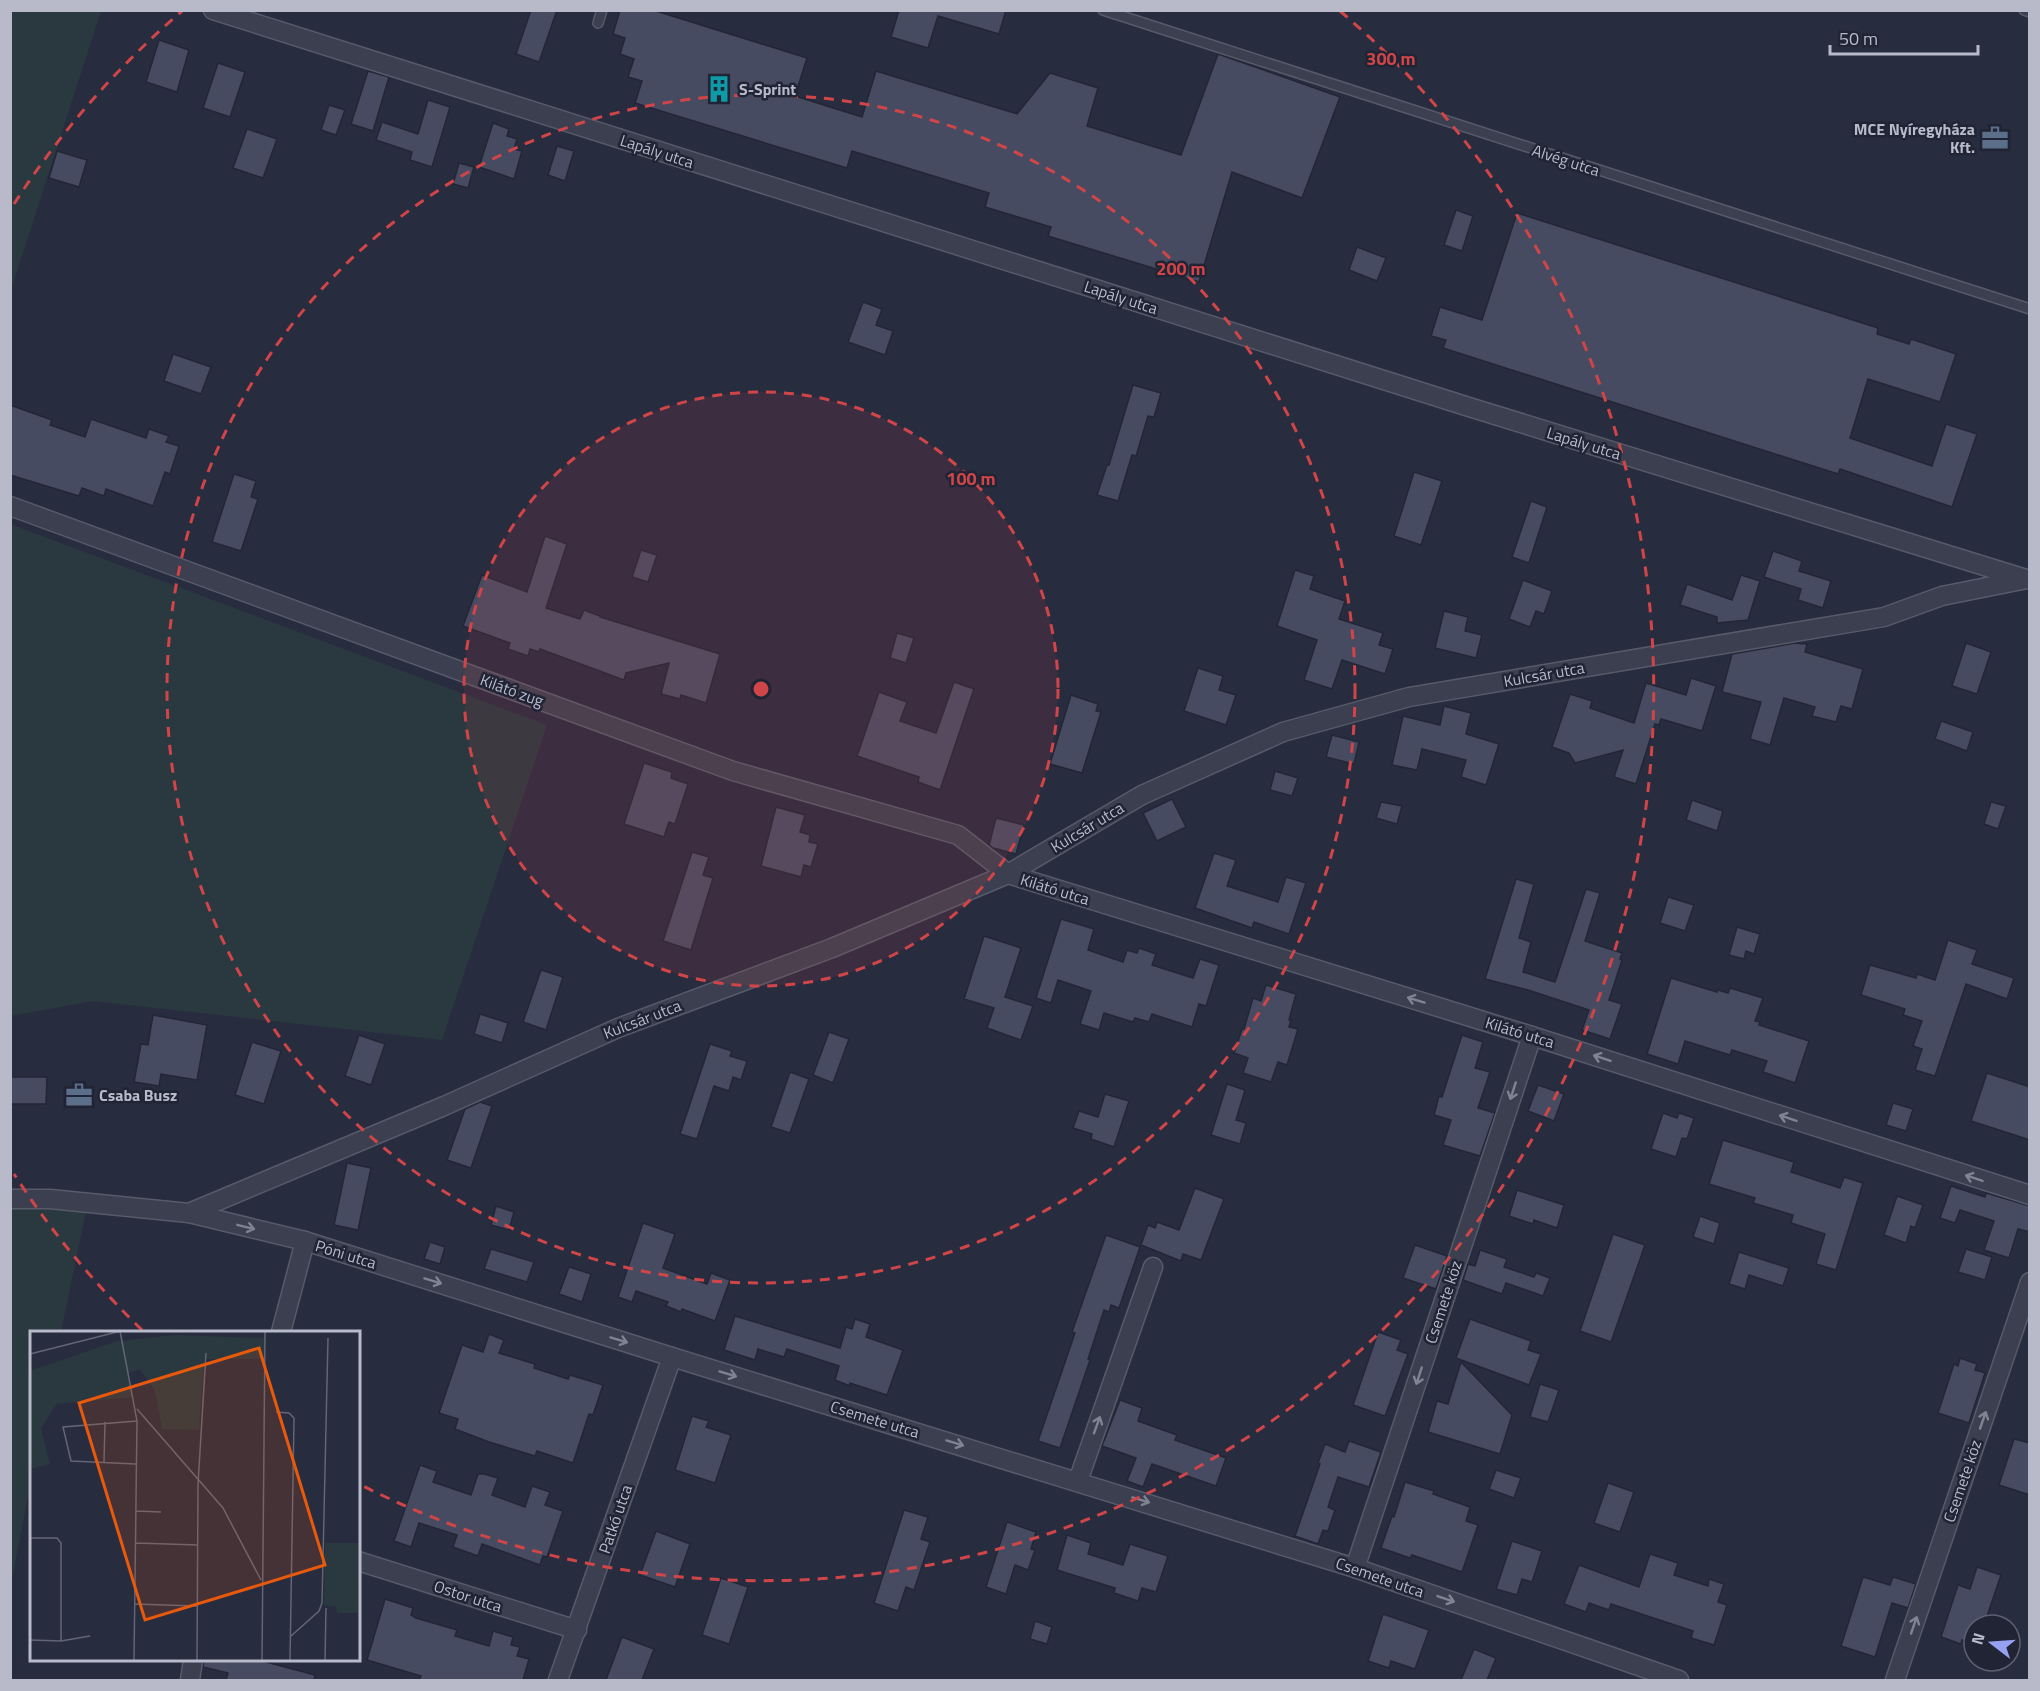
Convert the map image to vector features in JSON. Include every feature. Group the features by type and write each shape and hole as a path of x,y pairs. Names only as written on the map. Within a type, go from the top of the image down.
{"street":[{"name":"Lapály utca","path":"213,10 1458,404 2028,579"},
{"name":"Kilátó zug","path":"10,506 733,771 958,835 1008,874"},
{"name":"Kulcsár utca","path":"189,1213 444,1106 618,1028 832,948 1008,874 1142,795 1283,732 1409,697 1884,617 1942,596 2028,579"},
{"name":"Kilátó utca","path":"1008,874 1532,1036 2030,1195"},
{"name":"Csemete köz","path":"1355,1568 1532,1036"},
{"name":"Póni utca","path":"10,1199 50,1199 189,1213 305,1241 672,1357"},
{"path":"281,1331 305,1241"},
{"path":"1078,1480 1153,1267"},
{"name":"Csemete köz","path":"1895,1680 2030,1282"},
{"name":"Csemete utca","path":"672,1357 1078,1480 1355,1568 1679,1680"},
{"name":"Patkó utca","path":"558,1680 672,1357"},
{"name":"Ostor utca","path":"360,1562 577,1630"},
{"path":"190,1680 193,1661"}],"lane":[{"path":"598,23 602,10"},
{"name":"Alvég utca","path":"1103,10 2030,309"},
{"path":"2024,10 2030,12"}],"shaded area":[{"path":"10,11 101,11 11,290 10,290"},
{"path":"10,524 547,725 442,1040 93,1001 11,1016"},
{"path":"11,1206 86,1211 61,1331 30,1331 30,1486 11,1585"}],"building":[{"path":"531,10 557,10 539,62 516,54"},
{"path":"620,10 653,10 807,58 795,96 862,117 876,71 1017,114 1050,73 1098,88 1087,126 1181,155 1218,54 1340,97 1302,198 1232,172 1199,282 1048,236 1051,227 985,207 989,193 852,151 847,168 635,103 642,81 628,77 634,59 620,54 625,38 613,34"},
{"path":"899,10 1006,10 999,34 938,16 928,48 891,37"},
{"path":"159,40 189,50 177,92 146,82"},
{"path":"218,63 245,72 230,117 203,108"},
{"path":"368,71 389,77 373,131 351,124"},
{"path":"428,100 450,107 432,167 410,160 412,152 376,140 382,122 418,134"},
{"path":"329,105 345,110 336,135 321,130"},
{"path":"493,123 509,129 507,136 517,139 514,149 522,151 514,179 479,167"},
{"path":"247,129 277,139 263,178 233,168"},
{"path":"557,146 574,151 565,181 548,175"},
{"path":"57,151 87,160 79,187 49,178"},
{"path":"459,163 474,167 468,188 453,184"},
{"path":"1456,210 1473,216 1462,251 1444,245"},
{"path":"1517,213 1878,328 1877,334 1909,344 1911,339 1956,354 1940,402 1868,379 1850,438 1932,466 1946,424 1977,434 1952,507 1840,469 1838,474 1443,348 1446,340 1431,336 1440,307 1482,320"},
{"path":"1357,247 1386,258 1377,281 1349,270"},
{"path":"863,302 882,309 876,325 893,331 885,355 848,342"},
{"path":"173,354 211,367 201,394 164,381"},
{"path":"1133,385 1161,393 1154,417 1148,416 1136,456 1132,455 1118,501 1097,495 1107,465 1109,465"},
{"path":"10,405 52,420 50,425 85,437 91,419 146,438 149,429 169,436 166,442 179,446 170,474 165,472 153,506 106,489 104,496 82,488 79,496 10,475"},
{"path":"1414,472 1442,481 1421,545 1394,536"},
{"path":"234,474 256,481 251,497 258,499 241,551 212,542"},
{"path":"1531,501 1547,507 1529,563 1512,557"},
{"path":"545,536 567,544 546,608 580,619 584,610 720,654 706,703 681,695 680,699 661,694 669,663 626,673 624,680 540,649 539,652 530,649 528,656 508,649 510,643 463,626 482,575 527,592"},
{"path":"641,550 657,555 648,582 632,577"},
{"path":"1773,551 1802,561 1799,571 1831,581 1823,608 1798,600 1801,589 1764,577"},
{"path":"1295,570 1314,576 1310,589 1345,601 1339,619 1383,633 1379,645 1393,649 1385,674 1342,660 1332,689 1304,680 1317,640 1277,626"},
{"path":"1741,575 1760,581 1748,620 1717,623 1717,617 1680,605 1687,584 1732,600"},
{"path":"1523,580 1552,591 1544,614 1536,611 1530,627 1509,619"},
{"path":"1444,611 1468,617 1465,631 1482,635 1476,658 1435,648"},
{"path":"897,633 914,638 906,663 890,658"},
{"path":"1795,643 1807,644 1805,652 1863,669 1852,709 1841,706 1836,722 1812,716 1815,707 1784,698 1770,745 1750,739 1761,702 1722,692 1732,654"},
{"path":"1966,643 1991,652 1977,694 1952,686"},
{"path":"1198,668 1223,676 1219,690 1236,695 1226,725 1184,711"},
{"path":"1691,678 1716,686 1702,731 1661,719 1659,725 1655,724 1636,784 1614,777 1623,750 1575,763 1569,753 1552,747 1570,694 1592,701 1590,708 1634,723 1646,683 1686,695"},
{"path":"954,682 974,689 940,790 918,782 919,777 857,756 879,692 907,702 900,721 936,733"},
{"path":"1071,695 1098,704 1096,711 1101,712 1082,773 1050,764"},
{"path":"1444,706 1471,713 1466,734 1499,744 1486,785 1461,777 1466,760 1422,749 1417,770 1392,765 1403,716 1440,725"},
{"path":"1941,721 1973,732 1967,751 1935,739"},
{"path":"1332,735 1359,742 1354,764 1326,757"},
{"path":"644,763 672,772 671,778 688,784 675,824 669,822 664,837 624,824"},
{"path":"1275,771 1298,778 1292,796 1270,790"},
{"path":"1172,799 1186,827 1157,841 1143,813"},
{"path":"1692,800 1723,811 1717,831 1686,820"},
{"path":"1381,802 1402,806 1397,824 1376,818"},
{"path":"1991,802 2006,806 1998,829 1984,824"},
{"path":"776,807 805,815 800,832 810,835 809,842 818,844 811,867 804,865 801,877 761,866"},
{"path":"996,818 1024,825 1016,854 989,845"},
{"path":"692,852 709,857 703,875 713,878 691,950 663,941"},
{"path":"1214,853 1236,860 1227,886 1278,902 1286,877 1306,883 1289,934 1254,922 1252,928 1195,908"},
{"path":"1516,879 1534,884 1519,938 1531,942 1523,972 1555,982 1586,889 1600,893 1585,941 1622,953 1620,959 1622,960 1609,1000 1622,1004 1610,1039 1582,1030 1589,1010 1485,979"},
{"path":"1668,897 1694,905 1685,931 1660,923"},
{"path":"1061,919 1094,929 1088,950 1123,962 1127,950 1137,953 1139,948 1156,954 1152,965 1193,978 1200,959 1219,965 1206,1006 1199,1004 1192,1027 1152,1014 1149,1022 1135,1018 1133,1022 1104,1013 1099,1030 1080,1024 1091,991 1058,980 1051,1003 1036,998"},
{"path":"1737,927 1760,934 1754,954 1746,951 1744,959 1729,955"},
{"path":"984,936 1021,948 1005,997 1033,1006 1021,1040 987,1028 994,1008 964,999"},
{"path":"1948,940 1977,950 1972,964 2014,978 2007,999 1966,984 1935,1076 1915,1070 1922,1049 1913,1046 1922,1021 1903,1015 1905,1009 1861,995 1870,965 1916,978 1917,974 1935,980"},
{"path":"541,970 563,977 546,1030 523,1022"},
{"path":"1671,978 1717,992 1718,990 1728,993 1730,988 1763,998 1755,1021 1760,1022 1759,1025 1809,1041 1795,1083 1763,1072 1767,1061 1732,1050 1730,1055 1685,1041 1678,1064 1647,1054"},
{"path":"1266,985 1296,994 1289,1027 1298,1029 1287,1065 1278,1062 1271,1082 1243,1073 1248,1058 1234,1053 1253,998 1261,1001"},
{"path":"480,1014 508,1023 502,1043 474,1034"},
{"path":"153,1015 207,1025 197,1080 161,1074 159,1086 134,1082 141,1044 148,1045"},
{"path":"829,1032 849,1039 833,1083 813,1075"},
{"path":"359,1035 385,1044 371,1085 345,1076"},
{"path":"1462,1035 1483,1042 1475,1068 1490,1072 1478,1108 1495,1113 1480,1156 1443,1145 1451,1120 1434,1115"},
{"path":"252,1042 281,1051 264,1104 235,1095"},
{"path":"710,1044 732,1051 730,1056 747,1061 741,1080 733,1077 729,1091 714,1086 697,1139 680,1134"},
{"path":"790,1072 809,1079 790,1133 771,1127"},
{"path":"1987,1073 2030,1087 2030,1140 1971,1121"},
{"path":"10,1077 47,1077 46,1104 10,1104"},
{"path":"1227,1084 1245,1090 1236,1120 1246,1123 1240,1144 1211,1135"},
{"path":"1538,1085 1564,1094 1554,1121 1528,1111"},
{"path":"1105,1094 1129,1101 1114,1147 1091,1139 1092,1134 1073,1128 1079,1111 1098,1117"},
{"path":"480,1102 492,1106 471,1168 447,1160 465,1109"},
{"path":"1893,1103 1913,1109 1906,1131 1886,1125"},
{"path":"1663,1113 1677,1118 1679,1113 1694,1118 1687,1139 1682,1138 1676,1157 1651,1149"},
{"path":"1723,1140 1794,1162 1791,1172 1840,1188 1844,1177 1863,1183 1836,1270 1816,1264 1825,1234 1791,1223 1793,1215 1753,1203 1755,1198 1709,1184"},
{"path":"347,1163 371,1168 358,1230 334,1225"},
{"path":"1951,1186 1985,1197 1986,1193 2030,1206 2030,1232 2018,1229 2009,1258 1984,1250 1994,1221 1960,1210 1955,1223 1940,1218"},
{"path":"1195,1188 1224,1199 1201,1260 1183,1254 1181,1261 1141,1245 1148,1225 1155,1228 1157,1222 1179,1230"},
{"path":"1517,1190 1564,1205 1557,1228 1534,1220 1533,1224 1509,1216"},
{"path":"1897,1196 1923,1205 1915,1228 1911,1226 1906,1243 1884,1235"},
{"path":"496,1206 514,1212 509,1230 491,1225"},
{"path":"1700,1216 1720,1223 1714,1244 1693,1237"},
{"path":"643,1223 675,1234 663,1268 707,1284 711,1273 730,1280 715,1321 682,1309 681,1312 666,1306 668,1302 636,1291 632,1302 618,1297"},
{"path":"1613,1234 1645,1245 1611,1342 1580,1331"},
{"path":"1106,1235 1140,1247 1119,1308 1111,1305 1109,1312 1104,1310 1088,1359 1090,1360 1060,1448 1038,1441 1075,1333 1072,1332"},
{"path":"430,1242 445,1247 440,1264 424,1259"},
{"path":"1415,1245 1447,1256 1436,1289 1403,1278"},
{"path":"491,1249 534,1262 527,1282 484,1269"},
{"path":"1966,1249 1992,1257 1985,1280 1958,1272"},
{"path":"1480,1250 1507,1259 1504,1267 1534,1277 1536,1273 1550,1278 1543,1296 1506,1283 1502,1294 1463,1280 1468,1264 1475,1266"},
{"path":"1739,1252 1789,1268 1783,1286 1749,1275 1745,1289 1729,1284"},
{"path":"569,1267 591,1274 582,1302 559,1294"},
{"path":"735,1316 840,1348 846,1327 852,1329 855,1319 870,1324 866,1337 903,1350 887,1395 835,1380 839,1366 787,1349 784,1357 758,1349 755,1360 724,1350"},
{"path":"1470,1319 1531,1341 1528,1350 1541,1354 1529,1385 1456,1358"},
{"path":"1378,1332 1401,1340 1397,1350 1408,1354 1385,1416 1353,1405"},
{"path":"489,1334 504,1340 499,1353 535,1364 534,1368 568,1379 570,1375 603,1385 593,1415 589,1414 573,1463 537,1451 535,1456 489,1442 455,1429 458,1419 439,1413 462,1345 483,1352"},
{"path":"1960,1358 1977,1364 1975,1370 1985,1373 1969,1423 1938,1413 1954,1364 1958,1366"},
{"path":"1461,1362 1512,1415 1500,1454 1428,1432 1437,1401 1448,1404"},
{"path":"1540,1384 1559,1390 1548,1422 1530,1417"},
{"path":"1120,1400 1142,1408 1138,1421 1177,1435 1175,1440 1226,1458 1216,1486 1152,1464 1143,1487 1127,1481 1136,1458 1102,1446"},
{"path":"692,1416 709,1421 706,1427 731,1435 715,1483 675,1470"},
{"path":"2014,1439 2030,1443 2030,1495 1999,1485"},
{"path":"1349,1441 1381,1452 1369,1487 1338,1477 1328,1507 1335,1510 1328,1531 1323,1530 1318,1544 1295,1536 1325,1444 1345,1452"},
{"path":"420,1465 437,1471 433,1482 471,1495 478,1474 498,1478 492,1495 525,1507 532,1486 550,1492 545,1505 563,1511 547,1557 543,1556 540,1565 482,1544 478,1556 453,1547 457,1535 419,1523 411,1547 394,1541"},
{"path":"1496,1470 1521,1478 1514,1498 1489,1489"},
{"path":"1405,1482 1434,1491 1433,1494 1470,1507 1466,1521 1478,1525 1462,1572 1412,1555 1410,1558 1381,1548"},
{"path":"1608,1483 1634,1492 1620,1532 1594,1523"},
{"path":"904,1510 928,1517 921,1539 930,1542 914,1590 906,1587 898,1611 874,1603"},
{"path":"1007,1522 1036,1532 1031,1549 1035,1550 1028,1570 1015,1565 1006,1594 986,1587"},
{"path":"656,1531 690,1544 675,1587 640,1575"},
{"path":"1067,1535 1091,1543 1088,1554 1123,1565 1130,1544 1168,1556 1156,1592 1142,1588 1138,1601 1114,1593 1115,1588 1057,1570"},
{"path":"1512,1541 1542,1551 1532,1582 1522,1579 1517,1595 1496,1589"},
{"path":"1650,1554 1678,1563 1674,1575 1708,1586 1709,1579 1724,1584 1718,1602 1727,1605 1714,1645 1691,1638 1693,1631 1611,1604 1609,1610 1589,1603 1586,1612 1564,1604 1579,1565 1639,1587"},
{"path":"1977,1567 2001,1575 1988,1613 1962,1613 1961,1644 1941,1637 1958,1585 1970,1589"},
{"path":"1863,1577 1890,1585 1893,1577 1916,1584 1908,1608 1892,1603 1875,1657 1841,1646"},
{"path":"721,1578 748,1587 729,1644 702,1635"},
{"path":"385,1599 413,1608 411,1615 416,1618 457,1630 455,1636 489,1646 493,1631 513,1637 511,1645 520,1647 517,1656 529,1659 523,1680 419,1680 421,1676 367,1660"},
{"path":"1383,1614 1429,1630 1415,1669 1391,1661 1389,1668 1368,1661"},
{"path":"1035,1621 1052,1627 1047,1644 1030,1639"},
{"path":"622,1637 654,1649 642,1680 606,1680"},
{"path":"1474,1649 1496,1658 1487,1680 1461,1680"},
{"path":"204,1661 262,1661 315,1675 314,1680 226,1680 228,1673 203,1667"}],"place":[{"name":"S-Sprint","path":"719,89"},
{"name":"MCE Nyíregyháza Kft.","path":"1995,138"},
{"name":"Csaba Busz","path":"79,1095"}]}
